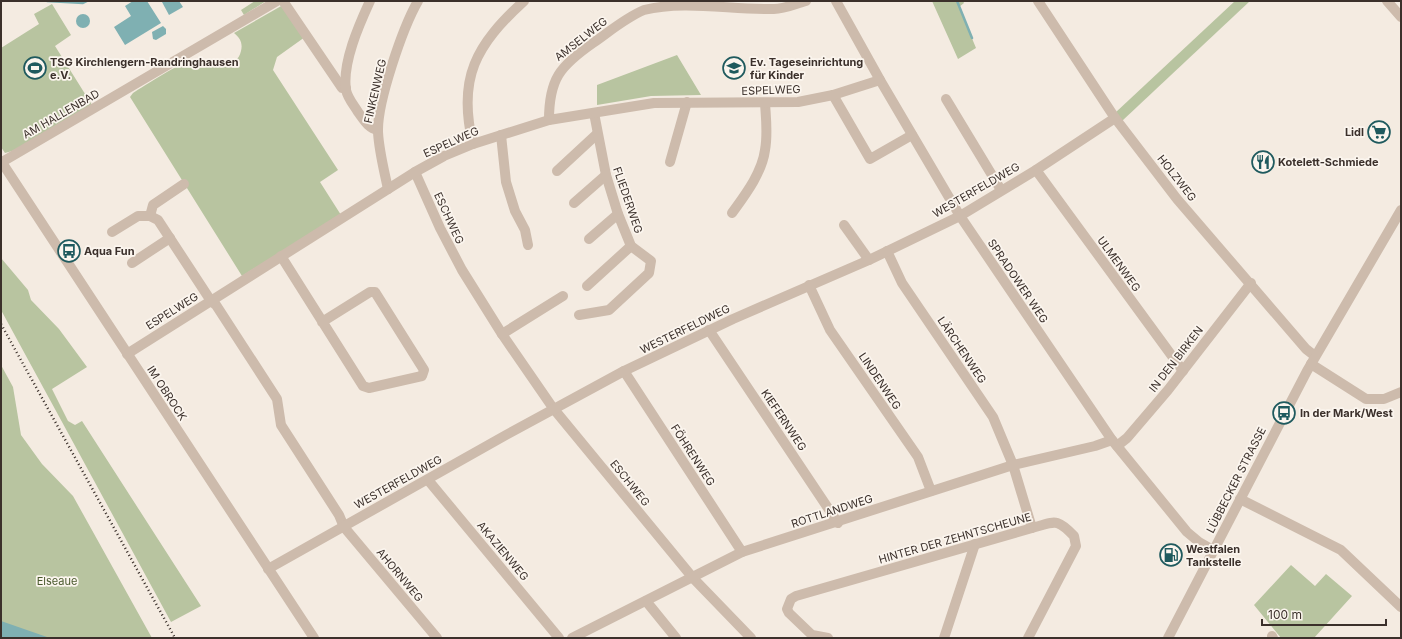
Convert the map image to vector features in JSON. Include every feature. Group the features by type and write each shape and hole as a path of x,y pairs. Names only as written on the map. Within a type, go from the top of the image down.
{"street":[{"name":"AM HALLENBAD","path":"1,162 277,1"},
{"path":"284,1 342,88 346,88"},
{"path":"370,1 352,48 346,72 346,88 348,97 368,126 378,130"},
{"name":"FINKENWEG","path":"388,189 380,152 378,130 385,92 395,59 413,10 418,1"},
{"path":"473,144 468,124 466,92 473,68 488,39 501,22 524,1"},
{"name":"AMSELWEG","path":"549,120 549,97 558,73 585,49 639,13 656,7 678,3 775,9 806,1"},
{"name":"SPRADOWER WEG","path":"836,1 880,80 960,216 1114,443 1187,532 1213,550"},
{"name":"HOLZWEG","path":"1038,1 1115,118 1177,199 1306,349 1313,360 1366,398 1375,400 1384,399 1401,392"},
{"path":"1387,1 1401,18"},
{"name":"ESPELWEG","path":"127,354 415,172 444,156 473,144 549,120 654,103 798,102 832,95 880,80"},
{"path":"832,95 870,159 912,135"},
{"path":"946,98 1001,190"},
{"path":"670,162 687,102"},
{"path":"732,214 753,181 765,152 767,129 764,103"},
{"name":"FLIEDERWEG","path":"579,315 609,310 649,273 651,261 631,246 618,214 606,175 594,113"},
{"name":"WESTERFELDWEG","path":"268,569 428,480 553,408 709,330 869,260 960,216 1036,170 1115,118"},
{"path":"557,171 597,134"},
{"path":"501,135 506,182 514,211 525,230 528,245"},
{"name":"IM OBROCK","path":"1,162 314,638"},
{"name":"ULMENWEG","path":"1036,170 1183,371"},
{"name":"ESCHWEG","path":"415,172 440,228 462,270 502,334 553,408 693,578 751,638"},
{"path":"574,203 606,175"},
{"path":"112,232 138,216 150,216 153,205 184,184"},
{"name":"LÜBBECKER STRASSE","path":"1168,638 1313,360 1401,210"},
{"path":"589,239 618,214"},
{"name":"AHORNWEG","path":"150,216 158,220 211,301 216,305 277,399 281,425 339,515 344,527 438,638"},
{"path":"844,224 869,260"},
{"path":"132,263 170,238"},
{"path":"587,286 631,246"},
{"name":"LÄRCHENWEG","path":"887,251 902,284 993,417 1013,466 1032,528"},
{"path":"281,256 322,322 363,386 369,388 422,376 424,370 376,292 370,292 322,322"},
{"name":"IN DEN BIRKEN","path":"1114,443 1127,438 1183,371 1251,284"},
{"name":"LINDENWEG","path":"809,285 830,330 918,457 931,491"},
{"path":"502,334 563,296"},
{"name":"KIEFERNWEG","path":"709,330 838,523"},
{"name":"FÖHRENWEG","path":"624,372 742,552"},
{"name":"ROTTLANDWEG","path":"572,638 742,552 838,523 931,491 1013,466 1095,446 1114,443"},
{"name":"AKAZIENWEG","path":"428,480 559,638"},
{"path":"1240,499 1341,550 1401,607"},
{"name":"HINTER DER ZEHNTSCHEUNE","path":"828,638 812,635 793,618 787,609 791,599 796,596 1032,528 1054,522 1059,523 1074,536 1076,546 1028,638"},
{"path":"944,638 976,544"},
{"path":"646,601 676,638"}],"green space":[{"path":"255,1 266,1 244,15 241,10"},
{"path":"932,1 963,1 964,3 959,7 976,48 958,59"},
{"path":"1235,1 1250,1 1122,121 1115,113"},
{"name":"TSG Kirchlengern-Randringhausen e.V.","path":"52,4 71,35 55,46 92,105 16,150 5,153 1,147 1,48 39,24 34,14"},
{"path":"283,5 305,37 277,57 273,70 338,170 320,182 341,215 242,276 130,97 133,93 187,61 198,60 220,63 233,62 238,58 242,46 234,33"},
{"path":"677,55 701,95 651,96 597,105 597,85"},
{"path":"1,258 28,290 31,300 59,329 87,367 52,389 68,421 75,425 82,421 201,606 171,622 1,310"},
{"name":"Elseaue","path":"1,365 13,387 21,435 42,464 73,496 152,638 1,638"},
{"path":"1291,565 1315,586 1326,574 1352,596 1314,638 1281,638 1254,605"}],"water":[{"path":"133,1 147,1 161,23 125,45 114,27 131,16 125,6"},
{"path":"179,1 183,7 169,15 162,2"},
{"path":"83,14 88,16 90,21 88,26 83,28 78,26 76,21 78,16"},
{"path":"163,26 166,29 166,34 156,40 153,39 152,32"},
{"path":"1,621 47,637 53,638 1,638"}],"waterway":[{"path":"47,1 83,3 87,1"},
{"path":"957,1 972,38"}],"railway":[{"path":"1,324 175,638"}],"place":[{"name":"TSG Kirchlengern-Randringhausen e.V.","path":"35,68"},
{"name":"Ev. Tageseinrichtung für Kinder","path":"734,68"},
{"name":"Lidl","path":"1379,132"},
{"name":"Kotelett-Schmiede","path":"1263,162"},
{"name":"Aqua Fun","path":"69,251"},
{"name":"In der Mark/West","path":"1284,413"},
{"name":"Westfalen Tankstelle","path":"1171,555"}]}
